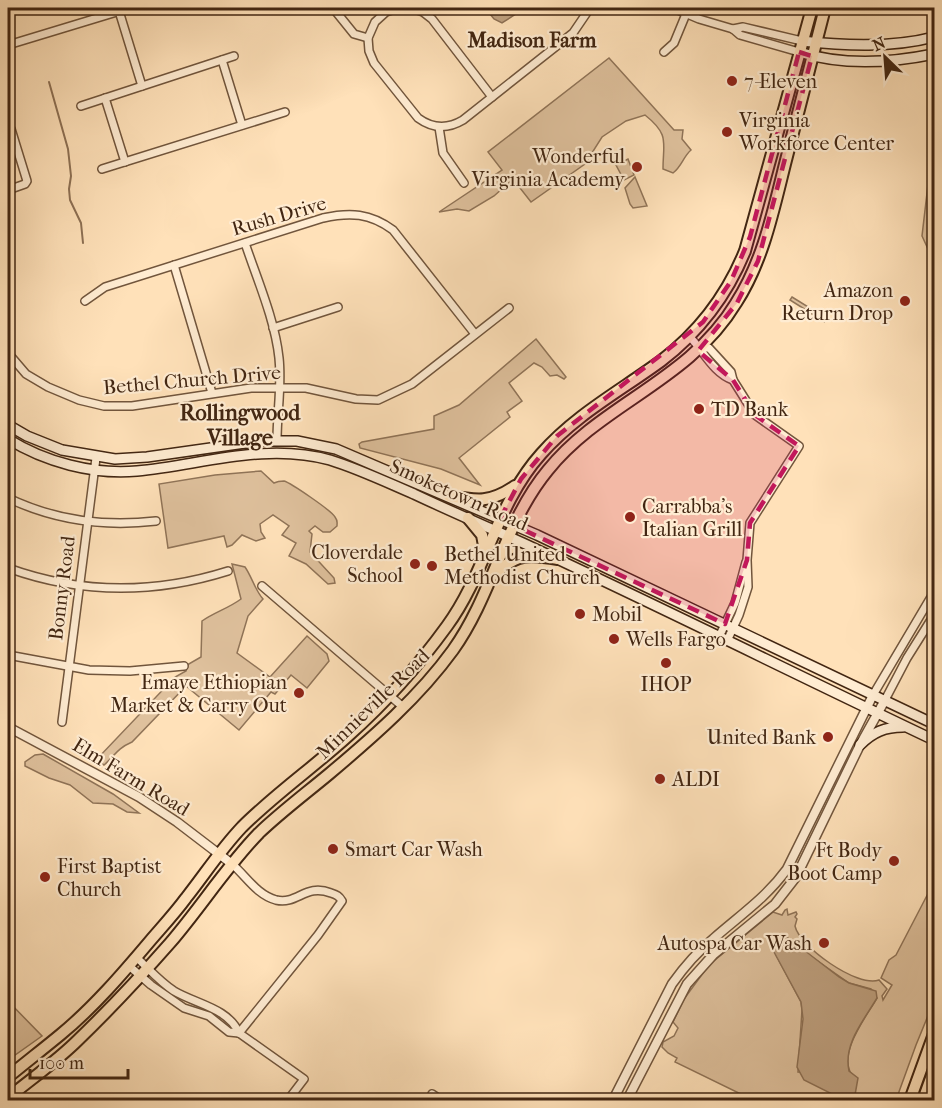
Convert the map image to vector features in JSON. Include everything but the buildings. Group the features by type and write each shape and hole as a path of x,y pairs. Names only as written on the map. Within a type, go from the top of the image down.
{"main road":[{"name":"Minnieville Road","path":"8,1077 62,1034 132,961 186,898 234,836 264,807 347,737 389,696 421,659 455,615 518,484 542,453 570,424 661,361 703,322 720,300 745,250 812,8"},
{"name":"Minnieville Road","path":"8,1098 76,1042 144,971 173,940 232,864 273,820 357,750 438,669 461,638 514,525 537,484 578,438 673,372 701,348 737,303 758,261 771,222 825,8"},
{"path":"801,47 816,43 877,45 934,37"},
{"path":"801,47 812,56 826,60 862,61 934,54"},
{"name":"Smoketown Road","path":"8,424 44,444 96,458 128,459 244,442 277,440 310,443 336,449 514,525 934,724"},
{"name":"Smoketown Road","path":"8,439 49,459 94,470 135,471 254,453 293,453 352,467 558,559 934,741"},
{"path":"449,496 486,500 502,495 518,484"},
{"path":"468,518 482,535 485,553"},
{"path":"492,576 504,565 518,558 532,555 558,559"},
{"path":"860,745 869,736 879,731 907,727"},
{"path":"910,1101 934,1034"},
{"path":"923,1101 934,1070"}],"street":[{"path":"8,45 130,8"},
{"path":"333,8 354,34 368,38"},
{"path":"398,8 380,16 371,28 368,38 369,51 374,63 418,118 438,127 463,120 573,33 590,8"},
{"path":"412,8 432,19 492,97"},
{"path":"673,8 733,29 740,35 801,47"},
{"path":"119,11 142,86"},
{"path":"664,52 674,43 686,14"},
{"path":"733,29 743,27 801,47"},
{"path":"81,106 234,56"},
{"path":"222,60 242,125"},
{"path":"105,98 125,162"},
{"path":"102,169 285,112"},
{"path":"438,127 443,153 464,183"},
{"path":"8,128 27,181 25,184 8,190"},
{"name":"Rush Drive","path":"85,301 105,287 332,216 351,215 377,219 402,239 475,334"},
{"path":"245,243 273,328 279,357 277,440"},
{"path":"174,265 212,393"},
{"path":"273,328 339,307"},
{"name":"Bethel Church Drive","path":"8,353 16,364 33,379 93,404 132,406 251,388 306,388 356,399 378,399 411,384 509,308"},
{"path":"689,336 701,348 709,348 726,365 754,415 799,446 754,515 748,531 748,587 723,639"},
{"name":"Bonny Road","path":"62,722 96,458"},
{"path":"8,498 53,515 88,522 122,524 156,521"},
{"path":"8,568 56,582 115,588 150,587 190,581 228,571"},
{"path":"262,586 402,706"},
{"path":"613,1101 672,984 688,963 714,938 776,885 797,850 873,695 934,592"},
{"path":"627,1101 687,984 712,955 760,918 784,893 807,855 877,713 934,615"},
{"path":"8,654 69,668 109,671 184,666"},
{"name":"Elm Farm Road","path":"8,727 139,797 177,822 232,864"},
{"path":"232,864 263,894 278,900 293,898 318,889 338,896 342,901 318,935 239,1034"},
{"path":"776,885 784,893"},
{"path":"132,961 184,1008 208,1016 230,1032 239,1034 304,1079 288,1101"},
{"path":"653,1021 664,1027"},
{"path":"432,1094 441,1101"}],"highlighted area":[{"path":"799,52 812,56 758,261 737,303 698,351 733,380 755,415 799,446 750,523 747,560 725,624 500,519 521,479 557,436 703,322 731,281 750,237"}],"shaded area":[{"path":"485,8 525,8 502,23 494,19"},
{"path":"609,58 674,130 683,130 682,139 691,150 673,173 663,169 662,134 645,115 626,121 602,137 585,164 531,202 513,179 494,196 469,211 457,209 439,212 502,170 488,152"},
{"path":"934,133 934,262 922,236"},
{"path":"628,159 634,175 624,180 616,165"},
{"path":"635,177 647,206 633,208 630,204 625,188"},
{"path":"792,297 818,313 825,322 790,300"},
{"path":"536,339 566,377 564,379 557,375 550,376 542,367 534,363 509,383 522,401 507,412 510,417 459,458 480,485 441,469 360,448 359,444 362,442 434,429 434,416 459,405"},
{"path":"261,471 274,483 284,481 294,487 327,509 336,518 337,526 330,532 323,532 315,526 309,531 312,534 310,552 334,578 335,583 328,584 306,564 289,556 296,543 282,535 289,526 273,515 260,524 265,538 256,541 242,535 227,547 224,536 168,548 159,484 215,475"},
{"path":"232,564 245,567 263,599 248,616 237,653 270,677 307,636 327,654 329,661 307,688 291,675 275,694 271,692 239,730 186,686 132,742 119,750 104,765 96,760 175,677 186,671 187,665 201,657 202,621 241,599"},
{"path":"43,754 113,794 139,813 127,812 113,804 93,803 70,785 25,766 25,762 35,755"},
{"path":"934,882 934,1001 896,1100 753,1100 675,1062 677,1058 662,1047 663,1042 674,1036 678,1028 673,1022 684,999 709,965 773,912 782,915 787,909 788,915 796,912 795,926 807,944 830,964 844,972 869,981 879,980 887,989 882,996 883,1000 892,985 881,978 889,960 896,955","holes":["774,947 806,953 849,983 871,989 877,998 850,1046 848,1066 852,1075 798,1072 801,1002"]},
{"path":"787,937 839,977 849,983 876,991 877,998 856,1033 849,1051 849,1071 858,1078 855,1095 851,1098 842,1099 804,1080 797,1067 803,1019 801,1002 774,952 777,942"},
{"path":"8,1001 42,1036 8,1060"}],"waterway":[{"path":"49,82 68,149 71,176 70,200 81,223 83,243"}],"place":[{"name":"7-Eleven","path":"732,81"},
{"name":"Virginia Workforce Center","path":"727,132"},
{"name":"Wonderful Virginia Academy","path":"637,167"},
{"name":"Amazon Return Drop","path":"905,301"},
{"name":"TD Bank","path":"699,409"},
{"name":"Carrabba's Italian Grill","path":"630,517"},
{"name":"Cloverdale School","path":"415,564"},
{"name":"Bethel United Methodist Church","path":"432,566"},
{"name":"Mobil","path":"580,614"},
{"name":"Wells Fargo","path":"614,639"},
{"name":"IHOP","path":"666,663"},
{"name":"Emaye Ethiopian Market & Carry Out","path":"299,693"},
{"name":"United Bank","path":"828,737"},
{"name":"ALDI","path":"660,779"},
{"name":"Smart Car Wash","path":"333,849"},
{"name":"Ft Body Boot Camp","path":"894,861"},
{"name":"First Baptist Church","path":"45,877"},
{"name":"Autospa Car Wash","path":"824,943"}],"district":[{"name":"Madison Farm","path":"532,40"},
{"name":"Rollingwood Village","path":"240,426"}]}
